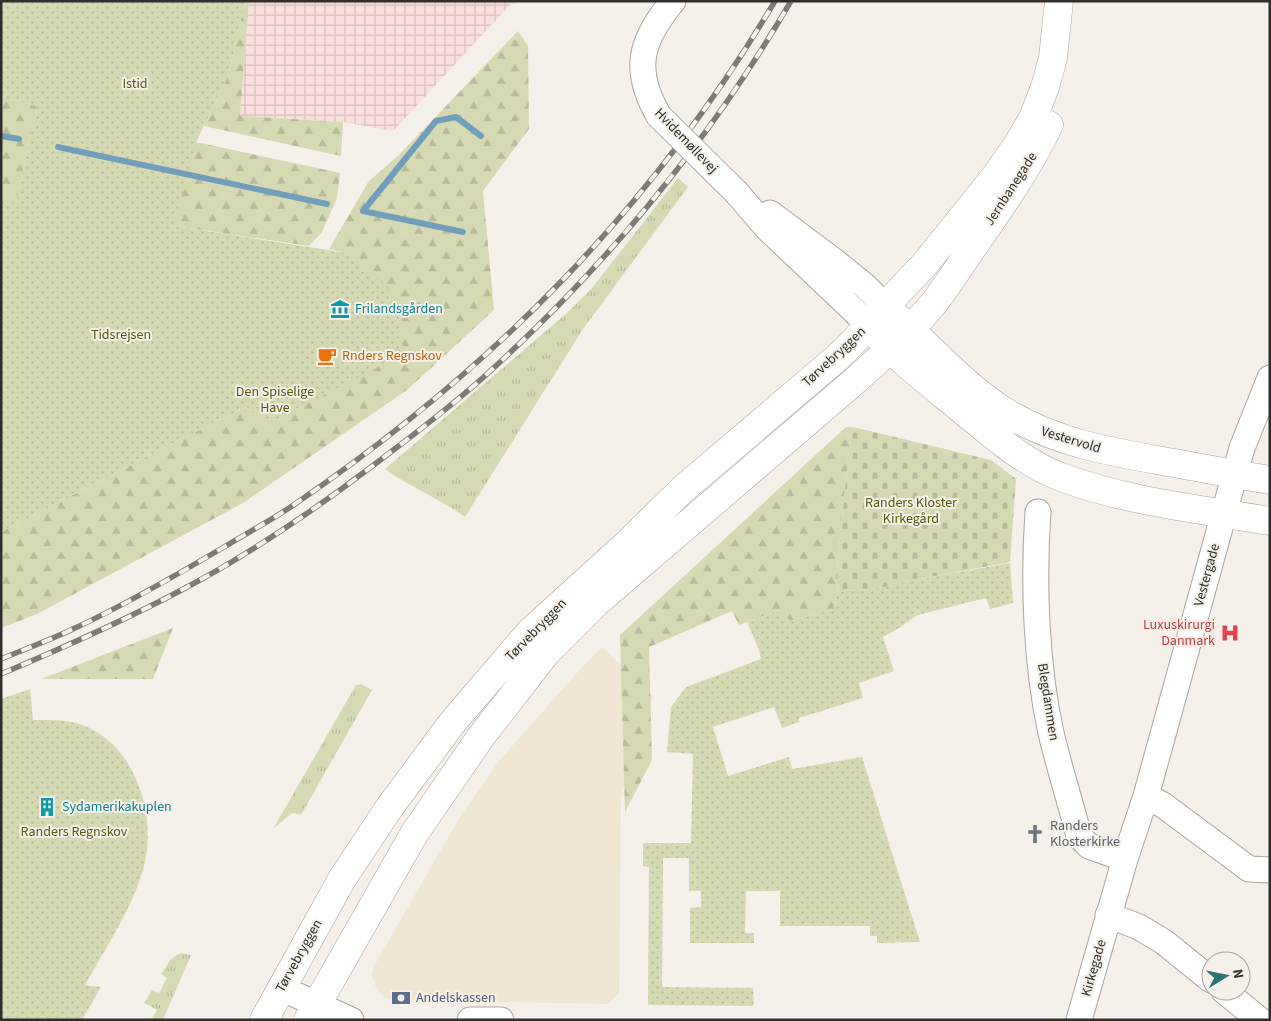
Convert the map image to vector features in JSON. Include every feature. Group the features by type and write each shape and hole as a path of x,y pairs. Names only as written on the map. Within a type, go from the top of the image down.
{"main road":[{"name":"Jernbanegade","path":"877,316 924,265 994,178 1018,144 1033,118 1045,87 1053,58 1059,1"},
{"name":"Jernbanegade","path":"891,350 940,295 1010,194 1034,154 1049,125 1062,92 1076,30 1078,1"},
{"name":"Vestervold","path":"877,316 910,329 986,398 1011,416 1041,432 1110,452 1270,480"},
{"path":"877,316 891,350 1009,447 1032,462 1060,476 1108,491 1170,505 1270,521"},
{"name":"Tørvebryggen","path":"264,1020 342,880 389,808 452,723 530,632 628,543 683,489 838,357 877,316"},
{"name":"Tørvebryggen","path":"313,1012 414,834 480,738 546,653 596,604 891,350"}],"street":[{"name":"Hvidemøllevej","path":"673,1 649,36 643,55 644,77 648,98 659,116 737,193 776,216 865,286 877,316"},
{"name":"Vestergade","path":"1125,859 1146,796 1242,448 1270,378"},
{"name":"Blegdammen","path":"1038,512 1036,604 1042,677 1051,731 1079,836 1088,846 1125,859"},
{"path":"1146,796 1163,804 1249,869 1270,870"},
{"name":"Kirkegade","path":"1079,1020 1125,859"},
{"path":"1108,915 1138,927 1164,942 1201,972"},
{"path":"281,988 313,1012 351,1020"},
{"path":"1236,1001 1260,1020"},
{"path":"470,1020 501,1020"}],"shaded area":[{"path":"249,1 519,1 510,5 393,131 343,122 240,116"},
{"path":"602,647 653,697 621,797 619,993 608,1004 395,1000 386,998 375,985 372,975 374,966 460,817 499,761"}],"green space":[{"name":"Tidsrejsen","path":"1,1 245,1 228,76 196,142 174,226 347,253 387,286 397,305 404,354 267,424 246,407 1,532 1,201 16,203 37,106 1,97"},
{"path":"245,1 249,1 240,116 343,122 341,156 204,126 228,76"},
{"path":"518,31 528,46 529,129 483,191 494,310 407,390 243,503 37,614 1,628 1,532 246,407 267,424 347,253 329,249 369,181 399,155"},
{"path":"1,97 37,106 16,203 1,258"},
{"path":"48,122 196,142 340,173 337,198 322,232 309,246 174,226"},
{"path":"678,178 688,187 583,329 465,517 385,469 567,313 592,288"},
{"path":"846,427 853,427 850,439 836,579 838,592 834,609 790,621 780,610 739,625 732,611 649,647 652,760 625,812 620,635"},
{"name":"Randers Kloster Kirkegård","path":"853,427 991,460 1016,479 1010,562 894,584 894,586 838,592 836,579 850,439"},
{"path":"1010,563 1013,603 990,609 986,598 918,615 883,637 894,671 859,683 863,698 799,718 799,722 782,728 774,707 713,727 728,776 789,757 792,769 862,757 920,942 877,943 877,936 870,936 870,926 780,926 780,891 746,891 745,933 754,933 754,943 690,943 690,908 701,907 701,891 689,891 689,858 663,858 662,987 753,988 754,1006 648,1005 649,867 643,866 643,843 691,843 693,754 667,752 671,707 686,687 761,659 747,622 780,610 790,621 834,609 838,592 893,586 893,584"},
{"path":"173,628 153,679 41,679"},
{"path":"361,684 372,690 301,815 292,813 273,829 356,685"},
{"name":"Randers Regnskov","path":"30,689 33,720 59,720 85,726 103,736 118,750 130,766 144,805 147,846 144,866 126,912 85,985 101,987 82,1020 1,1020 1,699"},
{"path":"180,953 191,955 163,1020 151,1020 157,1010 144,1003 152,990 159,993 167,978 161,974 171,959"}],"waterway":[{"path":"463,232 363,211 436,121 456,117 481,136"},
{"path":"1,136 19,139"},
{"path":"58,147 327,204"}],"railway":[{"path":"1,659 64,633 112,610 268,521 367,452 436,398 501,340 563,280 621,216 676,148 727,77 775,1"},
{"path":"1,674 143,610 237,558 284,529 353,481 460,398 531,333 573,290 653,199 691,152 726,103 760,53 791,1"}],"place":[{"name":"Frilandsgården","path":"340,309"},
{"name":"Rnders Regnskov","path":"327,356"},
{"name":"Luxuskirurgi Danmark","path":"1230,633"},
{"name":"Sydamerikakuplen","path":"47,807"},
{"name":"Randers Klosterkirke","path":"1035,834"},
{"name":"Andelskassen","path":"401,998"}],"park label":[{"name":"Istid","path":"135,84"},
{"name":"Den Spiselige Have","path":"275,400"}]}
